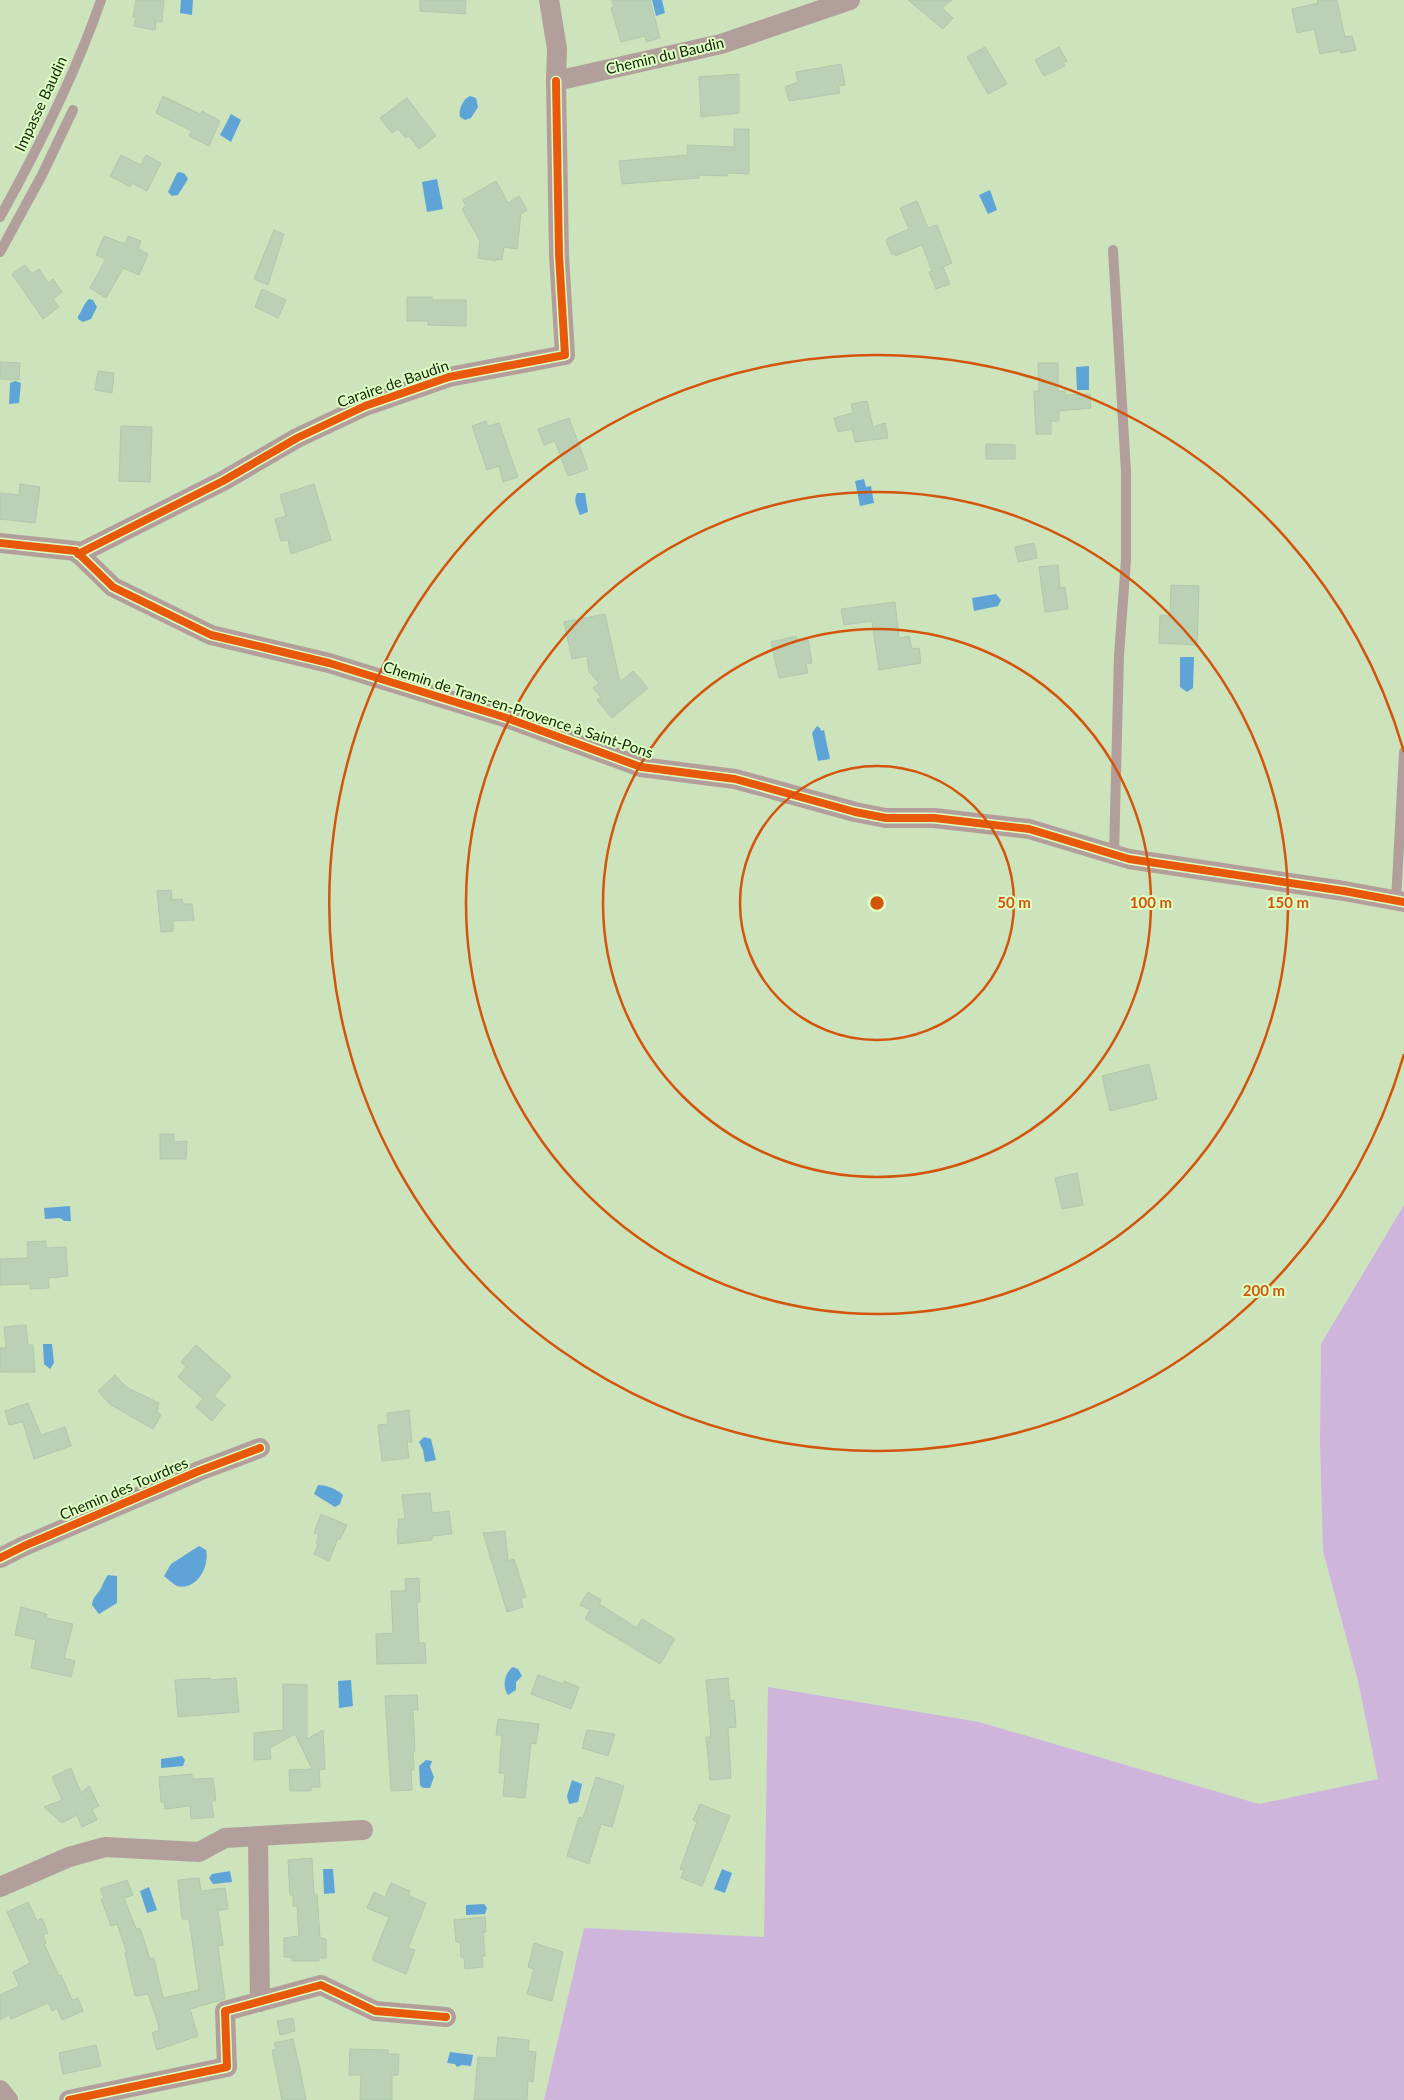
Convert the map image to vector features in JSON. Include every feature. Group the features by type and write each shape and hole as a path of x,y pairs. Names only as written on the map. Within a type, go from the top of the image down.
{"street":[{"path":"549,0 557,49 556,80"},
{"name":"Chemin du Baudin","path":"556,80 721,44 850,0"},
{"name":"Caraire de Baudin","path":"78,554 223,481 313,430 365,406 449,378 565,355 558,255 556,80"},
{"name":"Chemin de Trans-en-Provence à Saint-Pons","path":"0,542 76,551 113,587 211,635 329,662 504,717 641,767 735,779 855,812 886,818 934,818 1029,829 1129,859 1400,902"},
{"name":"Chemin des Tourdres","path":"0,1558 199,1471 260,1448"},
{"path":"0,1887 69,1857 105,1847 199,1852 225,1838 258,1838 295,1833 363,1830"},
{"path":"258,1838 260,2002"},
{"path":"69,2100 227,2067 225,2012 321,1985 375,2011 446,2017"},
{"path":"0,2090 8,2100"}],"lane":[{"name":"Impasse Baudin","path":"0,217 36,153 89,34 101,0"},
{"path":"0,252 42,175 73,110"},
{"path":"1113,250 1126,472 1126,560 1119,655 1114,855"},
{"path":"1400,902 1404,752"}],"shaded area":[{"path":"1404,1205 1404,2100 544,2100 584,1928 764,1937 768,1687 979,1722 1259,1804 1378,1779 1358,1681 1323,1551 1320,1441 1321,1344"}],"water":[{"path":"181,0 193,0 192,15 180,13"},
{"path":"652,0 662,0 665,13 656,16"},
{"path":"467,97 476,98 478,107 471,118 465,120 460,117 460,108"},
{"path":"231,114 241,120 231,142 220,135"},
{"path":"177,173 185,174 188,179 178,195 172,196 168,192"},
{"path":"437,179 443,209 427,212 422,182"},
{"path":"990,190 997,210 988,214 979,195"},
{"path":"89,299 93,300 97,307 91,319 83,322 78,319 78,316"},
{"path":"1089,366 1089,390 1077,390 1076,367"},
{"path":"15,381 21,383 19,403 9,404 10,383"},
{"path":"864,479 866,487 871,486 874,503 860,506 855,481"},
{"path":"577,493 585,493 588,512 580,515 575,501"},
{"path":"996,594 1001,600 998,606 974,611 972,598"},
{"path":"1180,657 1194,657 1193,688 1187,692 1180,687"},
{"path":"817,726 821,731 824,730 830,759 818,761 812,733"},
{"path":"70,1206 71,1221 64,1221 60,1218 45,1219 44,1208"},
{"path":"43,1344 52,1344 54,1363 50,1369 44,1364"},
{"path":"424,1437 431,1439 436,1460 425,1462 423,1450 419,1442"},
{"path":"318,1485 341,1493 343,1495 340,1504 335,1507 314,1494"},
{"path":"199,1546 206,1550 207,1556 204,1570 196,1581 184,1587 177,1586 164,1576 171,1564"},
{"path":"108,1575 117,1576 117,1603 99,1614 92,1605 92,1602"},
{"path":"513,1667 518,1669 522,1676 516,1682 516,1690 508,1695 505,1688 505,1680"},
{"path":"351,1680 353,1706 339,1708 338,1681"},
{"path":"182,1756 185,1760 183,1766 161,1768 161,1759"},
{"path":"426,1760 432,1761 430,1767 434,1777 430,1788 423,1788 420,1785 419,1766"},
{"path":"572,1780 582,1784 578,1802 569,1804 567,1796"},
{"path":"323,1869 333,1869 335,1893 324,1894"},
{"path":"722,1869 732,1873 725,1893 714,1889"},
{"path":"230,1871 232,1882 213,1884 209,1878 212,1874"},
{"path":"149,1887 157,1910 147,1913 140,1891"},
{"path":"484,1904 487,1908 485,1914 466,1915 466,1905"},
{"path":"450,2052 473,2055 471,2066 462,2065 457,2067 455,2064 447,2063"}],"building":[{"path":"136,0 164,0 162,22 156,21 155,30 134,26 136,17 133,17"},
{"path":"420,0 466,0 465,14 420,11"},
{"path":"612,0 650,0 660,38 646,42 645,36 621,42 611,8 614,7"},
{"path":"908,0 952,0 942,8 953,18 943,29"},
{"path":"1317,0 1337,0 1345,37 1352,36 1356,50 1341,53 1340,50 1320,54 1314,29 1297,33 1292,9 1318,3"},
{"path":"985,47 1007,84 988,94 967,57"},
{"path":"1059,47 1067,61 1063,63 1065,66 1044,76 1035,60"},
{"path":"841,64 845,85 838,86 840,93 789,101 785,87 798,82 796,72"},
{"path":"739,74 739,113 701,117 699,77"},
{"path":"163,96 200,114 202,111 220,121 209,146 189,136 192,131 156,113"},
{"path":"407,98 436,136 419,149 409,136 406,138 398,129 392,133 380,118"},
{"path":"734,129 749,129 749,174 728,173 727,176 699,175 699,178 622,184 619,161 688,155 687,145 734,147"},
{"path":"121,155 141,165 146,155 161,163 147,191 132,183 130,187 110,176"},
{"path":"496,181 508,203 519,196 527,210 521,214 517,249 504,247 502,260 496,259 496,261 478,258 480,241 462,209 466,206 463,200"},
{"path":"917,201 928,228 937,225 952,263 938,269 943,267 950,284 936,289 929,272 932,271 922,245 895,256 895,253 892,255 886,241 888,238 909,229 900,208"},
{"path":"274,230 284,234 268,285 254,279"},
{"path":"104,236 125,244 128,236 141,241 138,249 148,254 139,275 123,268 106,298 90,288 106,259 96,255"},
{"path":"25,265 32,274 39,269 48,283 53,279 62,292 53,299 59,307 43,319 12,274"},
{"path":"262,289 286,300 278,318 255,307"},
{"path":"407,297 432,297 432,300 466,300 466,326 428,325 428,321 407,321"},
{"path":"0,362 20,363 19,380 0,379"},
{"path":"1038,363 1058,363 1058,391 1065,391 1065,395 1090,394 1091,408 1059,411 1059,421 1051,421 1051,434 1036,434 1034,391 1039,391"},
{"path":"98,371 114,373 112,393 95,390"},
{"path":"867,401 873,427 885,423 888,438 855,442 852,429 838,432 834,418 853,413 851,404"},
{"path":"569,418 588,469 568,476 555,441 544,445 538,429"},
{"path":"486,421 488,426 499,423 518,477 503,482 499,466 487,470 472,426"},
{"path":"121,426 152,427 150,482 119,481"},
{"path":"986,444 1015,445 1015,459 986,459"},
{"path":"20,484 40,487 35,523 0,519 0,493 19,495"},
{"path":"314,484 331,540 291,554 288,540 281,541 275,519 286,516 280,495"},
{"path":"1034,543 1037,558 1018,562 1015,547"},
{"path":"1058,565 1060,588 1065,587 1068,609 1045,612 1039,567"},
{"path":"1171,585 1199,586 1197,645 1159,643 1160,615 1170,616"},
{"path":"895,602 899,638 909,636 912,649 919,648 921,663 879,670 872,621 844,625 841,609"},
{"path":"605,614 620,682 633,671 648,688 612,718 597,700 601,697 593,688 599,683 589,672 587,656 572,659 564,622"},
{"path":"796,636 798,642 808,640 812,663 806,664 808,673 779,678 771,642"},
{"path":"171,890 172,900 182,899 183,904 192,904 194,920 173,921 173,931 161,932 157,891"},
{"path":"1149,1064 1157,1099 1110,1111 1102,1076"},
{"path":"160,1134 174,1134 174,1142 187,1141 186,1159 160,1159"},
{"path":"1077,1173 1083,1205 1062,1209 1055,1178"},
{"path":"46,1241 46,1248 66,1247 68,1276 48,1278 49,1288 30,1289 30,1284 0,1285 0,1259 28,1258 27,1242"},
{"path":"26,1325 28,1345 33,1345 35,1372 0,1372 0,1348 6,1348 4,1327"},
{"path":"196,1345 231,1376 214,1396 225,1405 212,1421 196,1407 203,1399 178,1377 186,1367 181,1362"},
{"path":"115,1375 126,1387 159,1403 157,1412 161,1415 153,1429 111,1405 98,1391"},
{"path":"28,1403 41,1435 65,1427 71,1446 34,1459 23,1422 9,1425 5,1411"},
{"path":"409,1410 412,1442 407,1442 409,1458 382,1461 378,1425 388,1424 387,1413"},
{"path":"430,1493 432,1513 449,1511 452,1534 432,1536 432,1540 398,1544 398,1519 405,1519 402,1495"},
{"path":"321,1514 347,1525 340,1540 338,1538 329,1561 314,1554 318,1545 316,1543 319,1534 314,1533"},
{"path":"505,1531 508,1561 514,1559 526,1597 521,1598 523,1607 507,1612 483,1533"},
{"path":"419,1578 420,1602 417,1602 419,1643 425,1643 426,1663 377,1664 376,1634 393,1633 391,1591 406,1591 405,1579"},
{"path":"588,1592 601,1600 599,1604 637,1628 642,1619 675,1639 660,1664 585,1619 590,1610 580,1605"},
{"path":"21,1607 47,1614 46,1618 73,1624 64,1658 75,1661 71,1677 31,1668 36,1640 15,1635"},
{"path":"538,1675 563,1684 564,1681 579,1687 571,1709 531,1694"},
{"path":"210,1678 210,1680 236,1678 239,1712 178,1717 175,1680"},
{"path":"728,1678 730,1701 734,1700 736,1727 728,1728 731,1778 710,1780 706,1737 711,1737 706,1680"},
{"path":"283,1684 307,1685 307,1739 323,1730 325,1769 319,1770 320,1787 311,1787 311,1791 290,1791 289,1770 312,1769 295,1734 270,1748 271,1759 254,1760 254,1733 283,1730"},
{"path":"417,1695 418,1710 413,1710 415,1751 413,1752 414,1770 411,1770 412,1790 391,1791 385,1696"},
{"path":"498,1719 539,1724 536,1744 531,1743 525,1798 503,1796 505,1773 499,1773 502,1735 496,1735"},
{"path":"587,1730 615,1734 608,1756 582,1748"},
{"path":"71,1768 81,1793 89,1786 99,1806 92,1809 97,1820 82,1827 77,1815 62,1823 44,1807 62,1800 52,1777"},
{"path":"192,1774 192,1779 213,1778 216,1801 211,1801 214,1817 191,1819 190,1806 165,1809 164,1802 161,1802 159,1777"},
{"path":"596,1777 624,1786 612,1827 601,1824 589,1864 567,1856 579,1817 583,1818"},
{"path":"700,1804 730,1816 702,1886 681,1878 684,1870 680,1869 697,1822 693,1820"},
{"path":"312,1858 314,1894 317,1894 320,1938 326,1939 326,1958 319,1958 319,1961 292,1961 292,1957 284,1957 284,1938 299,1936 297,1906 293,1906 293,1895 290,1895 288,1860"},
{"path":"199,1878 201,1891 225,1888 228,1909 218,1910 223,1945 218,1946 225,1999 190,2009 198,2036 157,2050 152,2033 159,2030 158,2023 148,1994 135,1996 125,1953 127,1953 117,1924 111,1926 101,1899 104,1898 100,1889 127,1880 133,1895 124,1898 136,1929 140,1928 150,1959 154,1958 163,1998 199,1990 189,1919 182,1919 178,1880"},
{"path":"391,1883 410,1891 409,1896 426,1903 408,1948 415,1950 406,1974 372,1960 389,1917 367,1908 374,1892 385,1897"},
{"path":"28,1902 37,1921 42,1918 48,1933 43,1935 46,1943 44,1944 59,1976 61,1975 72,2000 78,1998 83,2011 62,2020 57,2008 52,2011 48,2003 11,2019 9,2015 0,2020 0,1995 19,1986 13,1972 30,1963 7,1912"},
{"path":"485,1917 486,1932 483,1932 485,1956 482,1956 483,1967 465,1969 464,1957 461,1957 460,1942 456,1942 454,1920"},
{"path":"534,1943 563,1952 552,2001 527,1994 534,1969 528,1967"},
{"path":"293,2018 295,2031 280,2035 277,2021"},
{"path":"498,2037 529,2040 528,2051 536,2052 533,2082 528,2081 527,2100 474,2100 478,2057 496,2058"},
{"path":"293,2039 306,2100 282,2100 272,2050 276,2049 274,2043"},
{"path":"96,2045 101,2066 63,2074 59,2053"},
{"path":"350,2049 388,2050 388,2054 399,2054 398,2075 392,2075 392,2100 360,2100 361,2075 349,2075"}],"cycle path":[{"path":"78,554 223,481 297,438 365,406 449,377 565,355 559,255 556,81"},
{"path":"0,543 76,551 113,587 211,635 329,663 504,717 641,767 735,779 855,812 886,818 934,818 1029,829 1129,859 1344,891 1404,902"},
{"path":"0,1558 199,1471 260,1448"},
{"path":"69,2100 227,2067 225,2011 321,1985 375,2011 446,2017"}]}
